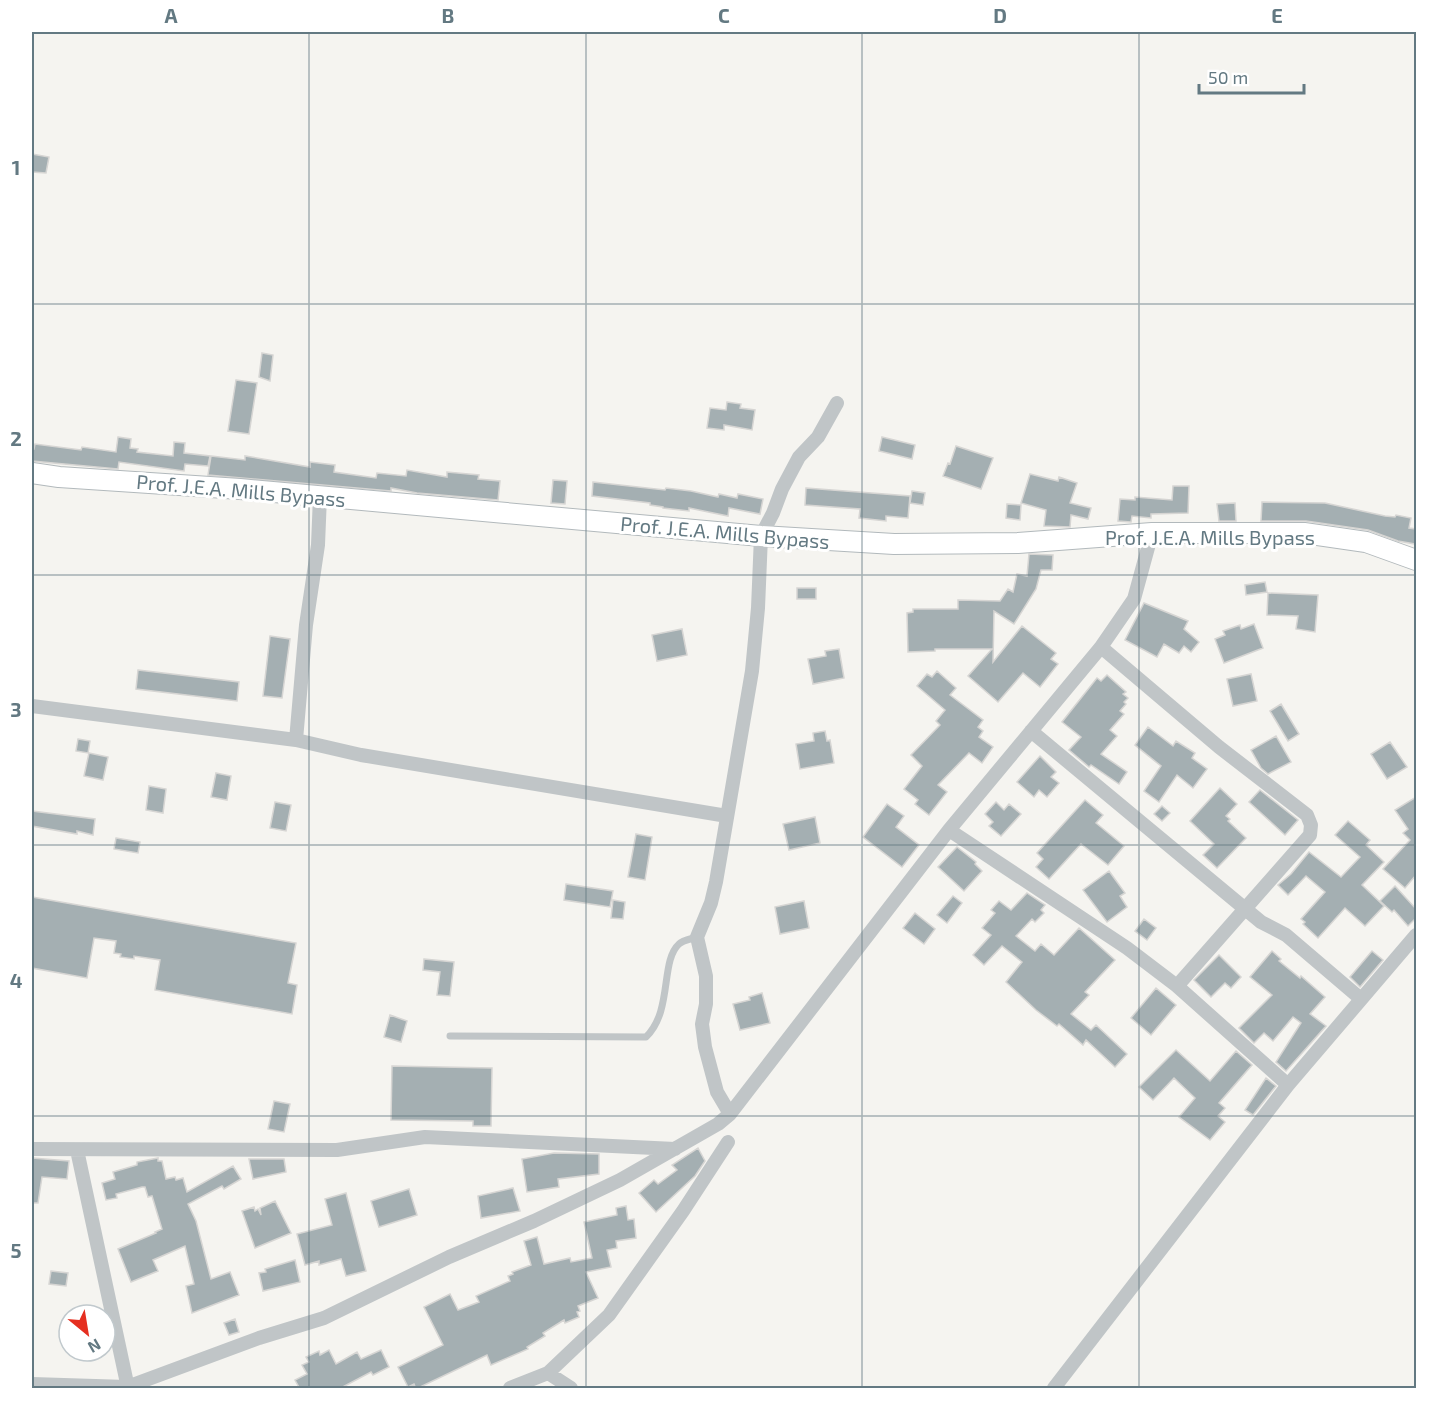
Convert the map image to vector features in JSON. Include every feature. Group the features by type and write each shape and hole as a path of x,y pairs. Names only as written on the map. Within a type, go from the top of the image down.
{"street":[{"path":"730,1114 717,1092 705,1047 702,1024 706,1004 706,976 697,937 711,903 752,671 761,536 799,457 818,437 837,403"},
{"name":"Prof. J.E.A. Mills Bypass","path":"32,473 59,477 320,496 761,536 894,544 1018,543 1152,534 1304,533 1366,542 1416,560"},
{"path":"296,740 306,625 318,545 320,496"},
{"path":"32,1384 127,1388 259,1338 324,1318 449,1257 576,1202 641,1169 709,1130 730,1114 949,830 1101,647 1134,599 1152,534"},
{"path":"1101,647 1219,747 1307,815 1311,825 1310,835 1177,986"},
{"path":"32,706 296,740 361,755 727,816"},
{"path":"1031,731 1261,922 1286,935 1361,999"},
{"path":"949,830 1127,948 1177,986 1288,1085"},
{"path":"1054,1389 1288,1085 1416,935"},
{"path":"32,1149 337,1150 425,1137 675,1149"},
{"path":"510,1389 548,1373 609,1315 683,1211 728,1142"},
{"path":"77,1150 127,1388"},
{"path":"548,1373 571,1389"}],"lane":[{"path":"450,1036 646,1037 652,1030 662,1008 672,954 680,942 697,937"}],"building":[{"path":"32,154 49,157 46,173 32,172"},
{"path":"262,353 273,355 270,381 259,377"},
{"path":"236,380 257,383 249,434 228,431"},
{"path":"727,402 741,404 740,408 755,410 752,430 724,425 724,430 707,428 710,408 726,410"},
{"path":"118,437 131,439 130,448 138,449 137,452 173,456 174,442 185,443 184,453 210,456 208,466 185,464 184,471 119,462 118,469 32,461 32,448 34,449 35,444 116,452"},
{"path":"882,437 915,445 912,459 879,451"},
{"path":"956,446 993,458 981,489 943,476"},
{"path":"211,456 245,460 245,456 310,467 310,462 335,465 334,472 376,478 377,473 406,476 407,470 447,477 447,472 479,475 478,479 500,481 498,500 417,493 391,488 391,491 208,475"},
{"path":"1030,474 1058,481 1059,477 1077,483 1070,503 1091,508 1088,519 1071,515 1070,527 1044,526 1046,510 1021,503"},
{"path":"553,480 567,481 565,504 551,503"},
{"path":"593,482 691,491 718,497 719,494 737,498 738,494 763,499 760,514 729,508 728,516 689,508 689,511 663,508 650,505 650,503 592,496"},
{"path":"1173,486 1189,486 1188,513 1151,514 1151,518 1132,516 1131,522 1118,521 1120,499 1135,500 1135,497 1172,500"},
{"path":"806,488 910,496 908,518 886,516 886,521 859,518 860,509 805,505"},
{"path":"912,491 925,493 923,505 910,503"},
{"path":"1262,502 1325,503 1385,516 1395,517 1396,515 1411,518 1409,528 1416,529 1415,544 1398,541 1368,530 1306,521 1261,521"},
{"path":"1235,503 1236,521 1219,521 1217,504"},
{"path":"1007,504 1021,505 1020,520 1006,518"},
{"path":"1029,554 1053,555 1052,570 1041,570 1036,589 1014,624 994,611 993,662 1022,626 1056,653 1051,659 1058,664 1040,687 1023,673 998,702 968,676 992,649 935,649 935,651 908,652 907,613 913,612 913,609 958,609 958,600 1000,601 1008,589 1013,592 1017,574 1027,576"},
{"path":"1265,582 1267,592 1246,595 1245,585"},
{"path":"797,588 816,588 816,599 797,599"},
{"path":"1268,593 1318,595 1315,632 1296,629 1298,616 1267,615"},
{"path":"1144,603 1188,621 1184,629 1199,642 1191,652 1184,646 1179,653 1164,644 1157,657 1125,640"},
{"path":"1254,624 1263,648 1224,663 1215,639 1225,635 1223,631 1240,625 1241,629"},
{"path":"682,629 687,655 657,661 652,635"},
{"path":"270,636 290,639 282,698 263,696"},
{"path":"839,649 844,678 813,684 808,659 826,656 825,651"},
{"path":"138,670 239,682 237,701 136,689"},
{"path":"937,671 956,688 950,695 983,720 978,727 983,731 979,737 993,747 982,763 969,753 938,785 947,792 929,815 915,804 918,800 904,789 922,766 911,755 940,725 936,721 945,710 917,686 927,674 932,677"},
{"path":"1251,674 1257,701 1233,706 1227,679"},
{"path":"1107,675 1126,692 1123,694 1128,698 1120,711 1124,714 1110,730 1117,736 1101,754 1127,772 1119,784 1091,765 1089,767 1069,750 1081,737 1062,722 1097,678 1101,681"},
{"path":"1281,704 1299,734 1288,741 1270,711"},
{"path":"1148,727 1173,746 1176,741 1195,753 1192,758 1207,769 1193,788 1177,775 1159,802 1144,791 1161,766 1135,745"},
{"path":"825,731 827,741 830,740 834,763 800,769 796,744 814,741 813,733"},
{"path":"1276,736 1291,762 1268,774 1261,768 1251,750"},
{"path":"78,739 90,741 88,753 76,751"},
{"path":"1390,742 1407,767 1387,779 1371,754"},
{"path":"89,753 108,757 103,780 84,776"},
{"path":"1040,756 1056,772 1051,777 1059,783 1047,797 1039,790 1034,797 1017,782"},
{"path":"216,773 231,776 227,800 211,797"},
{"path":"149,786 166,789 163,813 146,810"},
{"path":"1220,788 1237,804 1226,816 1230,819 1228,821 1246,838 1217,868 1203,855 1214,844 1190,821"},
{"path":"1260,790 1298,820 1285,835 1249,802"},
{"path":"1416,797 1416,875 1405,888 1383,869 1410,840 1403,833 1408,829 1395,810"},
{"path":"1085,800 1103,815 1096,823 1124,846 1108,865 1081,844 1049,879 1036,867 1043,859 1037,853"},
{"path":"275,802 291,805 286,831 270,828"},
{"path":"996,802 1004,810 1009,804 1021,814 1001,836 989,826 993,822 985,814"},
{"path":"887,804 904,816 896,827 919,845 902,867 863,837"},
{"path":"1162,806 1170,813 1162,821 1154,814"},
{"path":"32,811 95,819 93,835 32,826"},
{"path":"815,817 820,843 789,850 783,824"},
{"path":"1348,821 1370,840 1366,845 1384,862 1362,885 1384,906 1365,926 1345,908 1318,938 1303,924 1305,922 1301,919 1325,892 1306,876 1288,895 1278,885 1291,874 1309,852 1341,877 1360,857 1335,835"},
{"path":"636,834 652,837 645,880 628,877"},
{"path":"116,838 140,842 138,853 114,849"},
{"path":"957,847 976,862 975,864 982,871 964,891 938,867"},
{"path":"1109,871 1125,893 1120,896 1127,907 1107,922 1083,890"},
{"path":"566,884 613,891 610,907 564,900"},
{"path":"1395,886 1416,909 1416,918 1408,926 1394,910 1392,912 1380,901"},
{"path":"1027,893 1045,905 1041,910 1044,913 1035,922 1032,919 1016,936 1035,951 1041,944 1054,955 1079,928 1115,960 1085,992 1089,995 1071,1014 1091,1030 1096,1025 1127,1054 1115,1067 1086,1040 1083,1045 1059,1024 1057,1026 1036,1010 1006,982 1022,962 1002,946 984,965 973,955 991,935 982,928 995,913 991,910 999,901 1011,910"},
{"path":"953,896 962,903 947,923 937,915"},
{"path":"32,897 296,943 288,983 297,985 292,1014 155,990 160,960 134,956 134,959 120,957 121,954 114,953 116,941 94,938 87,978 32,968"},
{"path":"613,900 625,902 623,919 611,918"},
{"path":"804,901 809,928 780,934 775,907"},
{"path":"915,913 935,929 924,944 903,928"},
{"path":"1144,919 1156,928 1147,940 1135,931"},
{"path":"1272,951 1281,959 1279,961 1325,997 1310,1014 1326,1026 1286,1071 1276,1062 1301,1023 1293,1017 1273,1041 1264,1033 1254,1043 1239,1028 1272,995 1250,977"},
{"path":"1372,951 1383,960 1360,987 1350,977"},
{"path":"1219,955 1241,977 1231,988 1225,983 1211,997 1194,980"},
{"path":"424,959 454,962 450,996 437,995 440,972 423,970"},
{"path":"1156,988 1176,1005 1151,1035 1131,1018"},
{"path":"762,993 770,1023 740,1030 733,1004 750,1000 749,997"},
{"path":"390,1015 407,1021 401,1042 384,1037"},
{"path":"1176,1050 1210,1081 1236,1051 1252,1065 1219,1103 1225,1108 1218,1116 1225,1122 1210,1140 1179,1117 1195,1098 1174,1078 1153,1100 1139,1087"},
{"path":"392,1066 492,1068 491,1126 473,1126 473,1121 391,1120"},
{"path":"1266,1078 1276,1086 1253,1115 1245,1110"},
{"path":"274,1101 290,1104 284,1132 268,1129"},
{"path":"698,1148 705,1161 695,1176 656,1212 639,1193 654,1180 658,1184 677,1170 672,1165"},
{"path":"554,1153 599,1154 599,1174 558,1179 559,1187 527,1192 522,1159"},
{"path":"32,1158 69,1161 67,1179 42,1177 38,1203 32,1203"},
{"path":"158,1158 158,1161 162,1161 166,1179 183,1178 187,1192 233,1166 241,1179 188,1204 196,1221 211,1279 230,1272 239,1295 192,1313 186,1286 194,1284 185,1246 153,1260 158,1271 131,1282 118,1249 162,1229 152,1196 148,1197 145,1187 116,1194 117,1198 106,1200 102,1183 115,1179 113,1172 137,1165 137,1162"},
{"path":"249,1159 284,1159 286,1172 253,1179"},
{"path":"513,1188 520,1211 481,1218 478,1196"},
{"path":"409,1189 417,1215 379,1227 371,1201"},
{"path":"346,1193 366,1271 346,1276 341,1259 319,1265 319,1261 305,1265 297,1234 332,1225 325,1199"},
{"path":"275,1201 291,1233 255,1248 242,1211 254,1207 255,1211 258,1209 261,1215 260,1208"},
{"path":"626,1206 628,1220 634,1219 636,1238 616,1241 617,1248 607,1250 611,1267 586,1272 598,1298 578,1306 579,1317 565,1323 564,1320 543,1333 545,1336 527,1347 528,1349 491,1365 487,1355 416,1389 414,1384 408,1387 398,1367 443,1345 424,1307 450,1294 458,1310 479,1302 476,1296 510,1281 508,1276 513,1274 512,1272 531,1265 524,1241 537,1237 544,1264 570,1258 571,1262 592,1258 584,1222 617,1215 616,1208"},
{"path":"295,1260 300,1282 263,1291 259,1273"},
{"path":"51,1271 68,1273 66,1286 49,1284"},
{"path":"235,1319 239,1332 229,1335 224,1323"},
{"path":"329,1350 336,1364 357,1352 361,1359 381,1350 389,1367 373,1375 371,1372 339,1389 300,1389 295,1380 307,1374 302,1365 309,1362 306,1357 319,1351 320,1355"}]}
